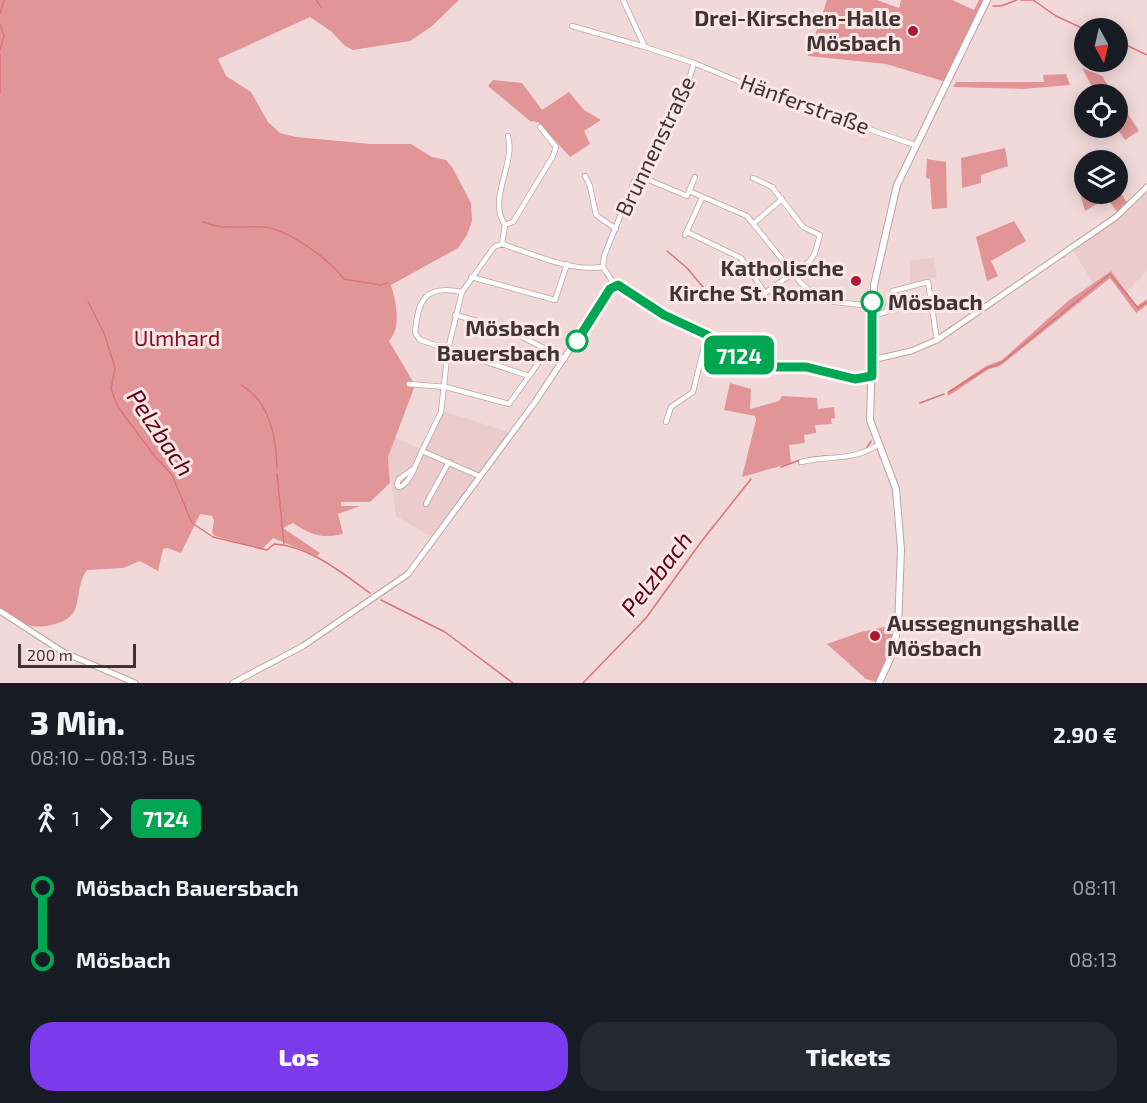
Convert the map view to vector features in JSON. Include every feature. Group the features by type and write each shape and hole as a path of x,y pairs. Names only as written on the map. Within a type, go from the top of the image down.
{"main road":[{"path":"879,683 890,659 899,614 899,512 894,481 870,420 871,316 877,266 886,222 897,185 987,0"}],"street":[{"path":"623,0 645,47"},
{"name":"Hänferstraße","path":"572,26 694,63 783,100 915,145"},
{"name":"Brunnenstraße","path":"603,267 604,256 637,175 663,137 683,99 694,63"},
{"path":"506,225 513,222 553,156 556,147 540,127"},
{"path":"502,244 506,225 501,218 501,196 511,146 508,136"},
{"path":"637,175 687,196 695,177"},
{"name":"Brunnenstraße","path":"585,176 590,186 596,215 616,229"},
{"path":"702,198 686,234 741,258 765,293 813,257 820,235 803,227 772,187 753,178"},
{"path":"872,360 911,351 937,340 1116,217 1147,187"},
{"path":"688,191 747,216 809,291 825,301 872,306"},
{"path":"754,223 782,199"},
{"path":"413,469 441,412 446,387 448,349 462,292 494,247 502,244 567,264 592,269 603,267 615,285 621,286 664,315 707,335 761,367 806,367 855,379 872,376"},
{"path":"471,277 555,300 567,264"},
{"path":"871,316 886,312 893,291 927,282 937,340"},
{"path":"233,683 303,646 408,574 565,359 610,289 615,285"},
{"path":"462,292 438,292 427,296 417,306 415,333 428,344 529,376"},
{"path":"455,315 492,323 549,348 565,359"},
{"path":"666,422 671,407 693,392 707,335"},
{"path":"409,384 446,387 509,404 549,348"},
{"path":"801,462 824,457 852,457 878,445"},
{"path":"422,451 479,476"},
{"path":"426,504 449,462"},
{"path":"0,611 71,656 135,683"}],"shaded area":[{"path":"1147,185 1147,271 1127,291 1111,271 1093,283 1073,250"},
{"path":"934,258 937,277 910,284 910,260"},
{"path":"442,411 516,434 473,486 437,536 428,535 396,516 388,457 395,438 422,449"}],"green space":[{"name":"Ulmhard","path":"0,0 459,0 431,27 410,41 353,50 310,17 218,59 226,76 251,92 268,122 280,133 296,137 371,144 411,144 432,157 446,160 471,203 472,221 467,235 458,248 391,285 397,321 389,341 412,380 414,388 388,457 390,483 370,502 341,502 341,506 360,506 338,514 343,534 317,535 293,523 283,528 320,553 317,556 273,538 262,549 215,536 212,533 214,520 212,516 200,514 181,553 167,548 163,549 158,571 140,561 123,568 87,570 82,579 75,610 59,623 30,626 0,609"},
{"path":"827,0 877,0 899,8 901,0 952,0 974,10 979,0 985,0 946,82 886,64 808,56"},
{"path":"1084,72 1102,76 1107,84 1091,84"},
{"path":"1066,74 1070,85 1023,89 953,87 956,82 1044,82 1043,75"},
{"path":"493,80 522,83 542,110 569,92 584,110 601,120 584,131 590,144 570,157 538,122 530,121 488,86"},
{"path":"1128,114 1139,131 1125,140 1124,138 1128,138"},
{"path":"1005,148 1008,166 981,175 981,183 962,188 961,158"},
{"path":"927,159 946,162 947,208 932,209 930,179 926,178"},
{"path":"1083,204 1097,204 1085,211"},
{"path":"1111,204 1128,204 1117,212"},
{"path":"1014,221 1026,241 991,261 998,276 987,281 976,237"},
{"path":"1111,271 1137,306 1147,299 1147,305 1136,313 1110,278 1000,366 989,369 948,396 947,392 986,366 1002,360 1068,301"},
{"path":"730,383 751,389 750,409 779,401 782,396 817,398 818,409 834,407 835,418 831,419 832,424 815,425 816,433 804,435 805,443 789,445 791,463 742,477 756,420 755,416 724,410"},
{"path":"894,625 889,654 877,682 866,679 827,644 861,632"}],"waterway":[{"path":"0,14 4,0"},
{"path":"316,0 322,8"},
{"path":"993,6 1001,6 1017,0"},
{"path":"1021,0 1033,0 1056,16 1074,24"},
{"path":"0,24 4,36 0,50"},
{"path":"1128,46 1147,55"},
{"path":"0,54 0,75"},
{"path":"0,77 0,93"},
{"path":"203,222 225,227 273,229 308,247 329,263 344,279 381,285 388,283"},
{"path":"667,251 687,268 703,287"},
{"name":"Pelzbach","path":"949,392 987,368 1001,363 1110,274 1138,308 1147,302"},
{"name":"Pelzbach","path":"88,301 104,333 115,368 111,389 118,407 153,454 172,475 192,523 213,537 267,550 274,544 287,546 313,555 370,593"},
{"name":"Pelzbach","path":"241,385 259,400 270,421 277,468"},
{"name":"Pelzbach","path":"920,403 944,394"},
{"path":"866,449 871,441"},
{"path":"808,458 826,456"},
{"path":"781,467 800,460"},
{"name":"Pelzbach","path":"277,474 284,544"},
{"name":"Pelzbach","path":"583,683 646,618 701,542 751,479"},
{"name":"Pelzbach","path":"381,600 445,632 513,683"}],"bus line":[{"name":"7124","path":"577,341 610,289 618,285 664,315 720,342 752,364 761,367 806,367 855,379 872,376 872,302"}],"place":[{"name":"Drei-Kirschen-Halle Mösbach","path":"913,31"},
{"name":"Katholische Kirche St. Roman","path":"856,281"},
{"name":"Mösbach","path":"872,302"},
{"name":"Mösbach Bauersbach","path":"577,341"},
{"name":"Aussegnungshalle Mösbach","path":"875,636"}]}
